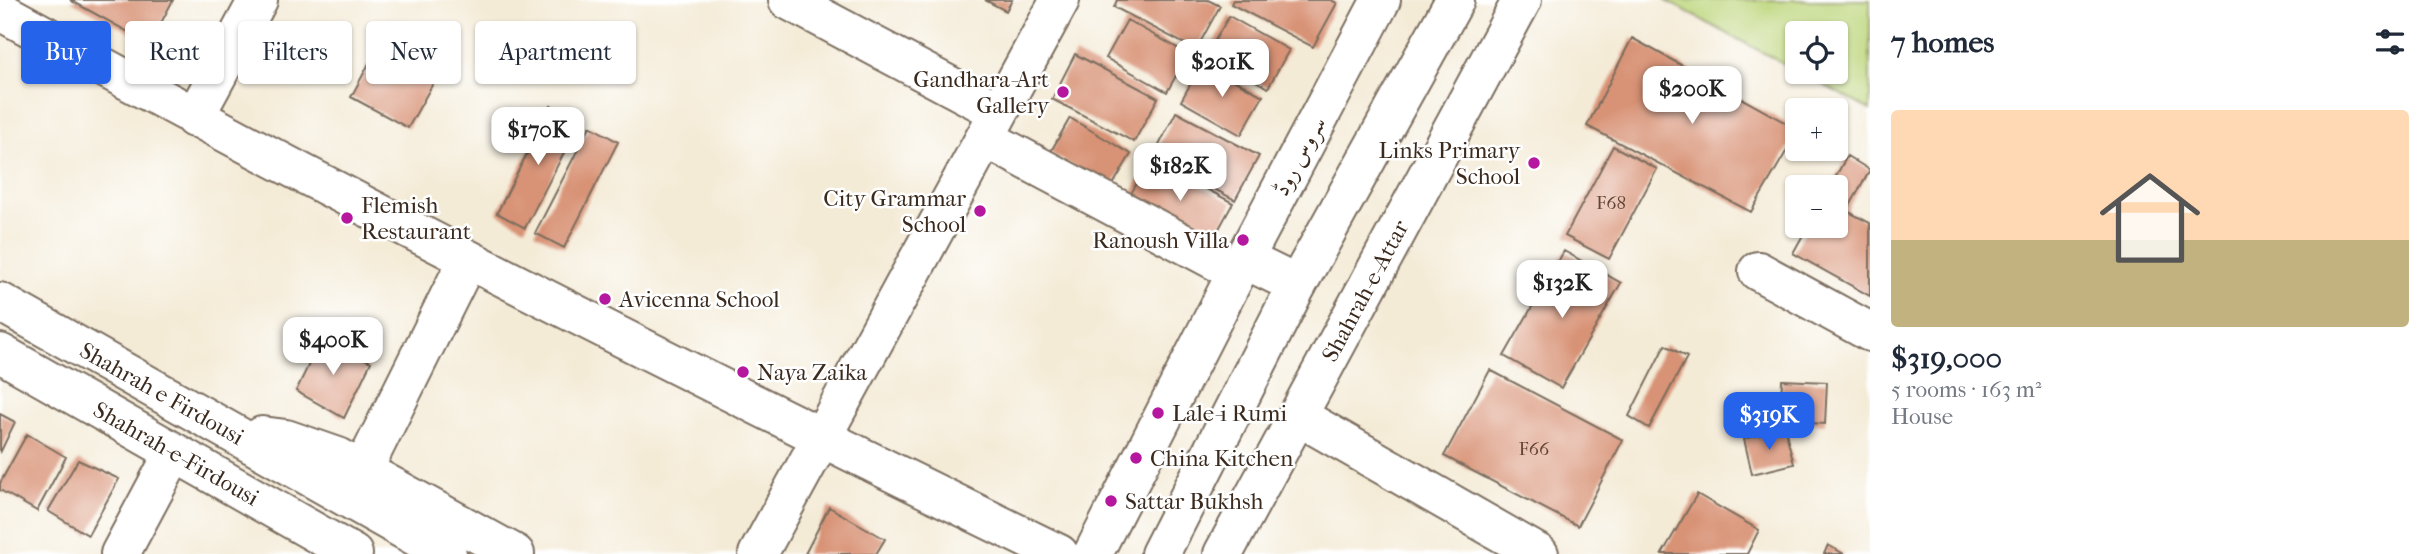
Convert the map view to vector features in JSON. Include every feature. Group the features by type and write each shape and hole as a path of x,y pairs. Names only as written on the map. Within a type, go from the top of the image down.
{"street":[{"path":"194,118 258,0"},
{"path":"788,0 992,125 1241,265 1297,285"},
{"path":"758,554 1060,0"},
{"name":"سروس روڈ","path":"1093,554 1381,0"},
{"path":"1160,554 1297,285 1455,0"},
{"name":"Shahrah-e-Attar","path":"1223,554 1522,0"},
{"path":"0,11 194,118 467,261 1059,554"},
{"path":"363,470 467,261"},
{"path":"1758,271 1870,332"},
{"name":"Shahrah e Firdousi","path":"0,302 447,554"},
{"name":"Shahrah-e-Firdousi","path":"0,353 353,554"},
{"path":"1298,416 1539,554"},
{"path":"229,431 286,439 338,457 515,554"},
{"path":"1217,443 1267,470"},
{"path":"120,554 174,453"}],"green space":[{"path":"1665,0 1870,0 1870,110 1821,84 1848,84 1848,21 1785,21 1785,65"}],"building":[{"path":"70,0 173,0 162,21 125,21 125,30"},
{"path":"985,0 1012,0 1006,11"},
{"path":"1117,0 1208,0 1220,6 1196,50 1114,7"},
{"path":"1233,0 1331,0 1337,3 1313,47 1231,4"},
{"path":"1229,16 1289,50 1268,88 1207,54"},
{"path":"1127,20 1188,54 1167,92 1106,58"},
{"path":"1632,38 1785,122 1785,154 1751,212 1587,126"},
{"path":"1075,54 1158,98 1134,142 1052,99"},
{"path":"1202,63 1263,96 1241,135 1181,101"},
{"path":"366,69 366,84 433,84 408,128 351,97"},
{"path":"551,106 580,122 525,228 497,213"},
{"path":"1176,112 1259,156 1235,200 1153,157"},
{"path":"1070,118 1131,154 1111,188 1050,153"},
{"path":"590,126 618,142 564,248 535,233"},
{"path":"1613,146 1657,169 1609,259 1565,236"},
{"path":"1848,157 1870,170 1848,209 1848,175 1837,175 1844,161 1848,161"},
{"path":"1150,159 1233,203 1209,247 1126,203"},
{"path":"1848,212 1870,223 1870,296 1793,253 1801,238 1848,238"},
{"path":"1564,251 1621,283 1561,388 1504,356"},
{"path":"322,337 371,362 344,418 296,391"},
{"path":"1665,345 1687,357 1649,428 1629,416"},
{"path":"1490,370 1623,440 1578,526 1444,456"},
{"path":"1782,380 1827,382 1825,424 1780,421"},
{"path":"0,414 15,422 0,453"},
{"path":"1785,429 1794,464 1752,474 1744,439"},
{"path":"27,434 66,457 37,511 0,490 0,483"},
{"path":"78,460 119,479 88,535 48,511"},
{"path":"1697,494 1759,530 1747,554 1662,554"},
{"path":"829,507 885,539 876,554 805,554"},
{"path":"1828,545 1844,554 1824,554"}],"place":[{"name":"Gandhara-Art Gallery","path":"1063,92"},
{"name":"Links Primary School","path":"1534,163"},
{"name":"City Grammar School","path":"980,211"},
{"name":"Flemish Restaurant","path":"347,218"},
{"name":"Ranoush Villa","path":"1243,240"},
{"name":"Avicenna School","path":"605,299"},
{"name":"Naya Zaika","path":"743,372"},
{"name":"Lale-i Rumi","path":"1158,413"},
{"name":"China Kitchen","path":"1136,458"},
{"name":"Sattar Bukhsh","path":"1111,501"}]}
